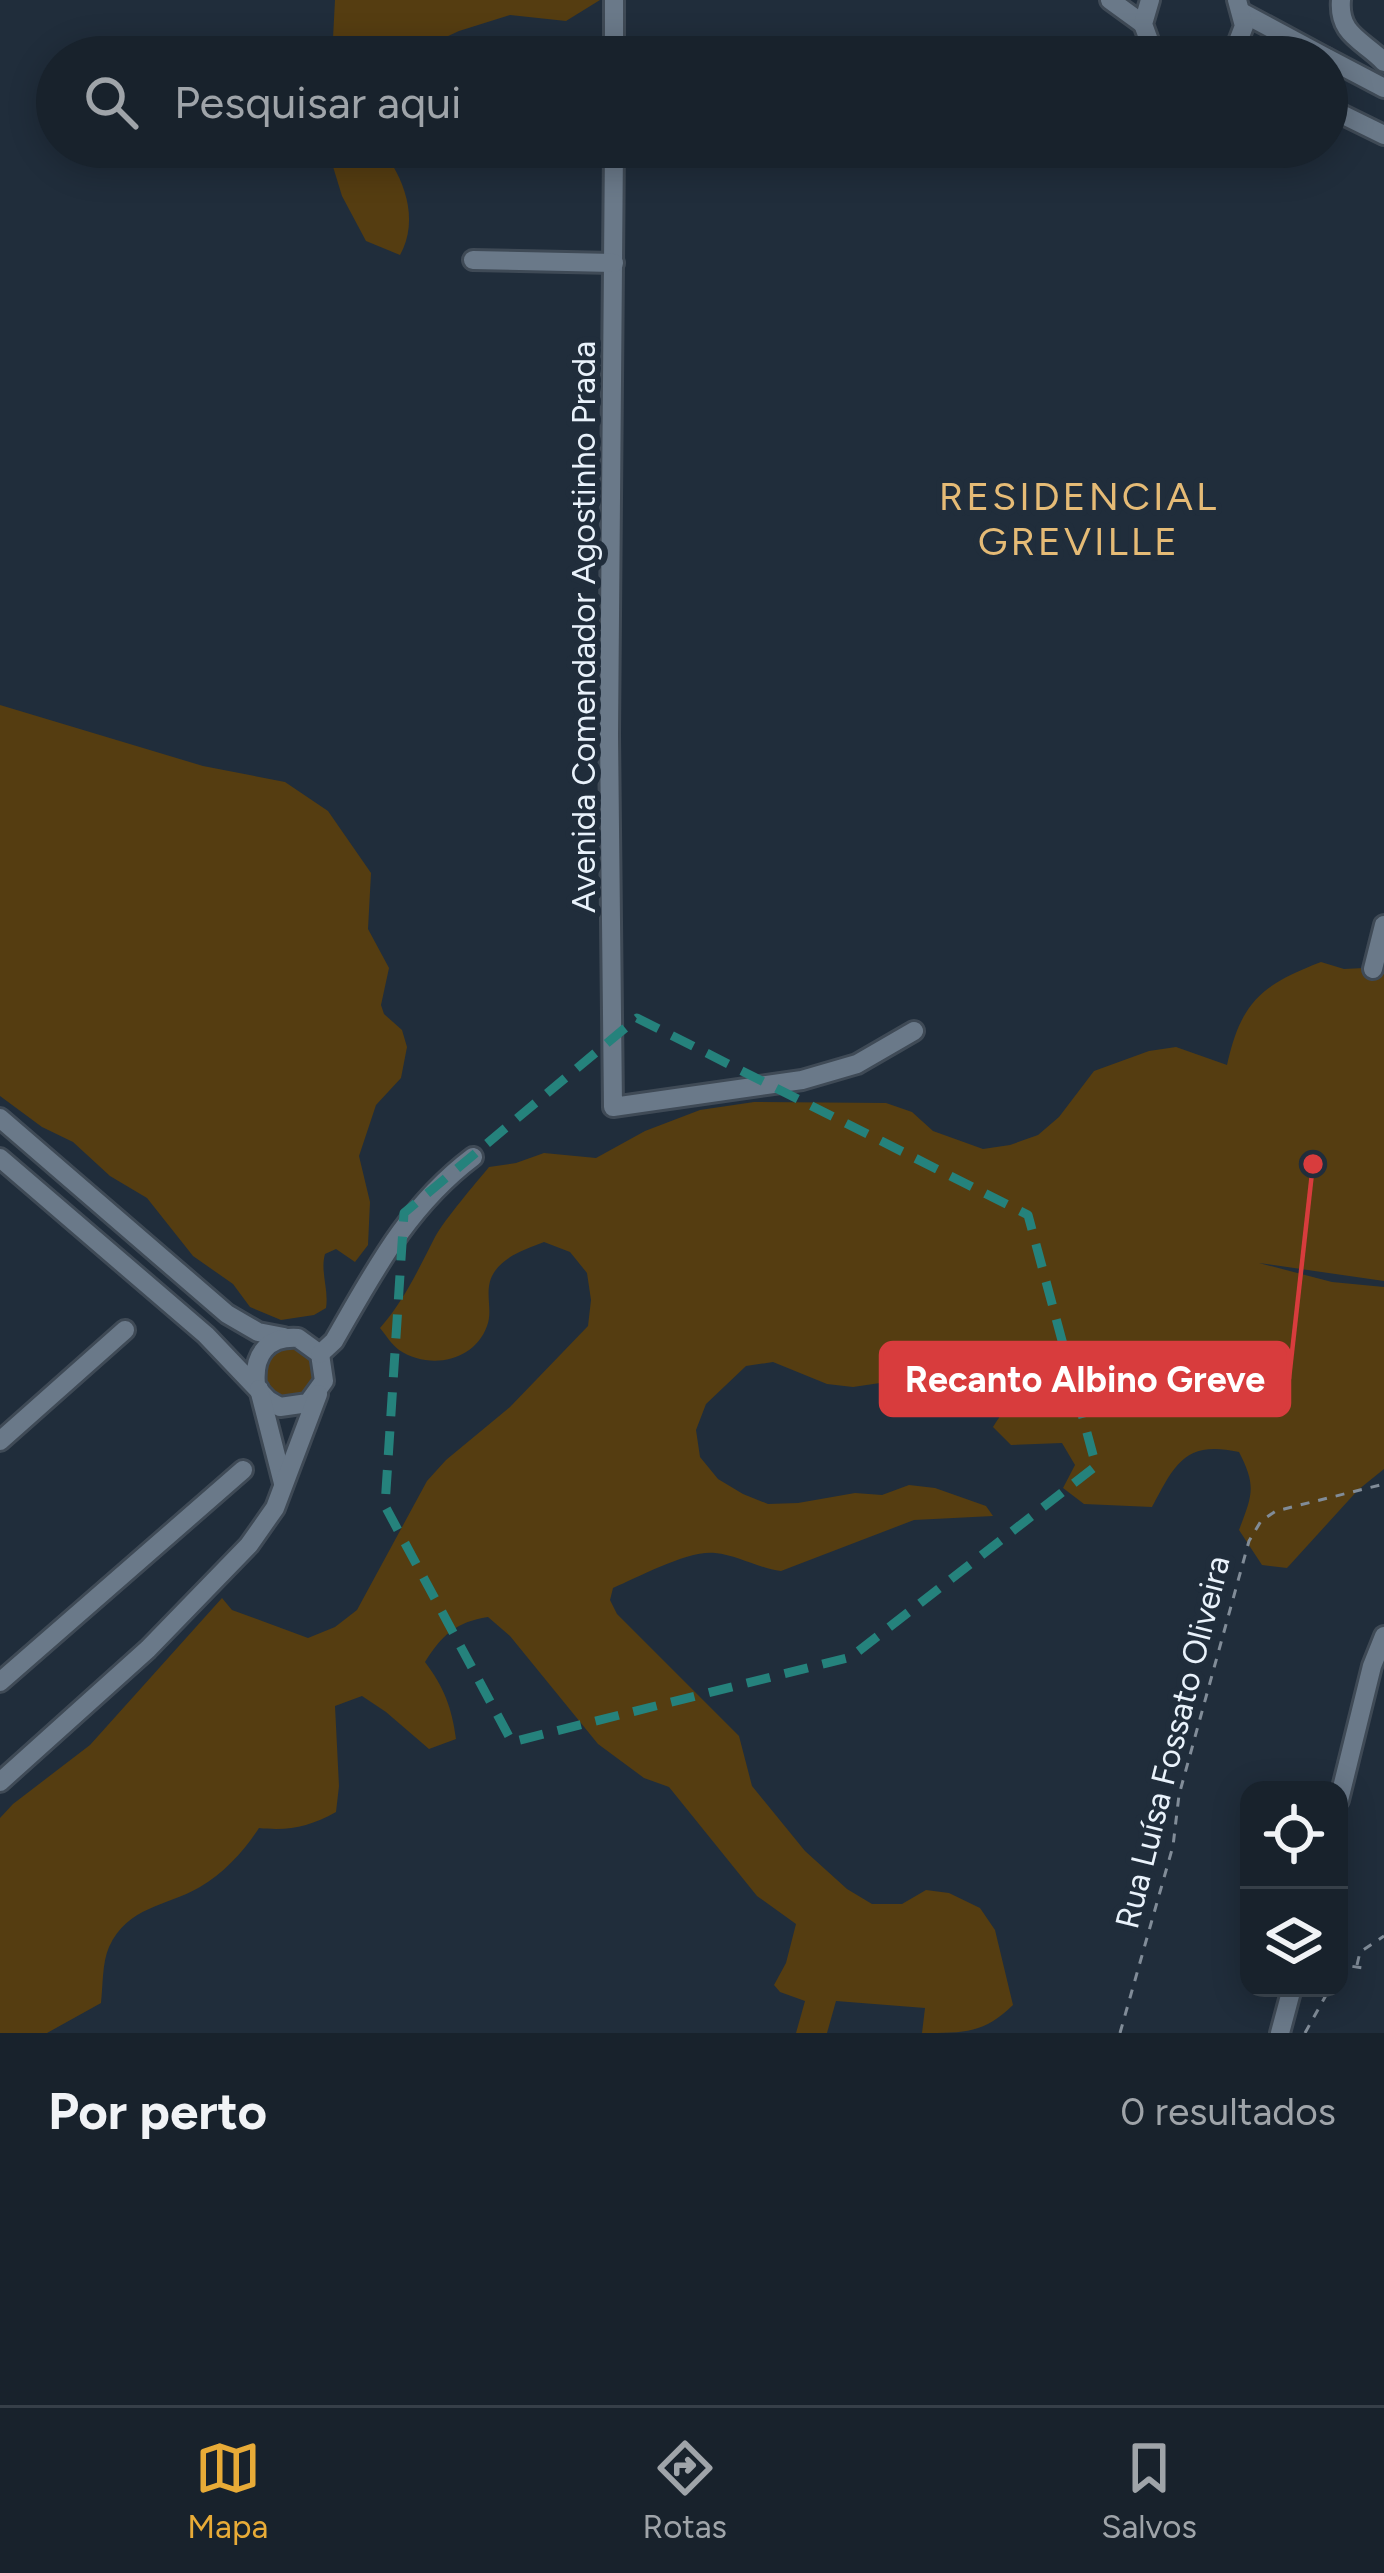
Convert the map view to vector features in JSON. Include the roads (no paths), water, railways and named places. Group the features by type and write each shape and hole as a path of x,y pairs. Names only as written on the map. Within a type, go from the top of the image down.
{"street":[{"path":"614,0 614,36"},
{"path":"1110,0 1146,36"},
{"path":"1143,36 1150,0"},
{"path":"1341,0 1339,16 1345,30 1384,62"},
{"path":"1239,3 1242,36"},
{"path":"1239,3 1292,36"},
{"path":"1348,69 1384,88"},
{"path":"1348,117 1384,135"},
{"name":"Avenida Comendador Agostinho Prada","path":"614,168 609,711 613,1107 802,1080 857,1064 914,1031"},
{"path":"473,260 614,263"},
{"path":"1373,969 1384,925"},
{"path":"0,1118 227,1313 258,1332 298,1338 320,1354 325,1367 275,1508 249,1545 148,1649 0,1782"},
{"path":"320,1354 334,1341 410,1214 437,1184 473,1157"},
{"path":"0,1158 206,1335 280,1406 308,1403 318,1394"},
{"path":"0,1441 124,1330"},
{"path":"283,1483 254,1369 270,1342 284,1337"},
{"path":"0,1682 243,1470"},
{"path":"1343,1781 1384,1636"},
{"path":"1280,2033 1290,1997"}],"place":[{"name":"Recanto Albino Greve","path":"1313,1164"}],"district":[{"name":"RESIDENCIAL GREVILLE","path":"1079,518"}]}
